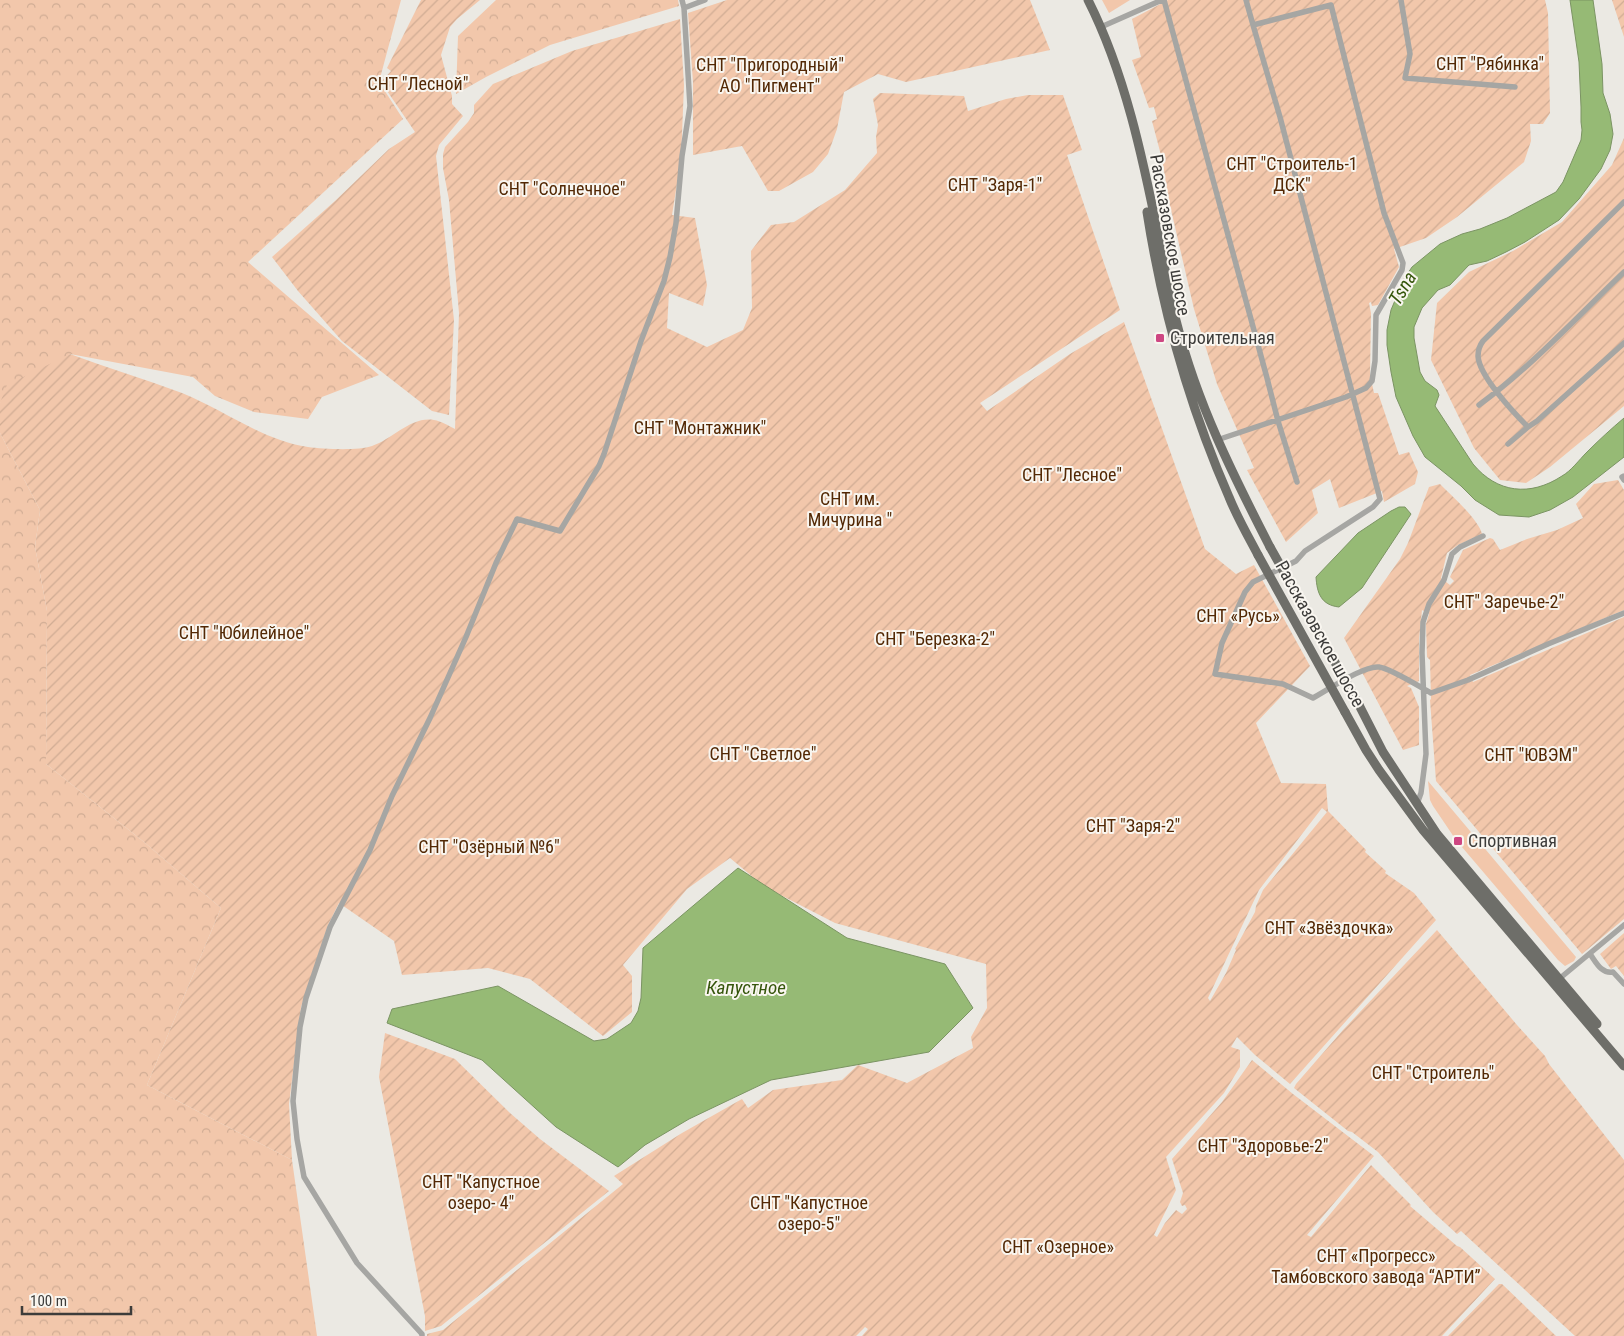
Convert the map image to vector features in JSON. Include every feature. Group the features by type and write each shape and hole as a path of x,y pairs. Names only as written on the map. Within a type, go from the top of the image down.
{"main road":[{"name":"Рассказовское шоссе","path":"1088,0 1101,27 1126,98 1177,324 1191,374 1239,487 1270,547 1384,752 1417,804 1457,860 1624,1057"},
{"name":"Рассказовское шоссе","path":"1137,143 1151,238 1170,329 1229,499 1258,555 1366,750 1379,770 1423,830 1624,1066"}],"street":[{"path":"422,1336 357,1263 304,1177 297,1139 294,1101 300,1027 306,998 330,927 370,850 392,796 430,718 496,563 517,519 560,531 599,466 604,454 640,341 664,281 670,257 690,106 682,0"},
{"path":"684,8 705,0"},
{"path":"1101,27 1163,0 1278,421 1297,482"},
{"path":"1246,0 1380,499 1373,507 1304,551 1296,561 1253,582 1245,592 1222,643 1215,674 1283,684 1313,698 1366,668 1379,667 1431,693 1468,680 1557,640 1624,613"},
{"path":"1401,0 1410,54 1405,78 1515,87"},
{"path":"1218,440 1278,421 1366,388 1372,381 1375,361 1377,312 1402,270 1403,263 1384,213 1330,5 1253,25"},
{"path":"1528,426 1517,416 1483,371 1478,353 1483,341 1624,202"},
{"path":"1479,405 1498,392 1624,272"},
{"path":"1508,444 1528,426 1537,421 1624,343"},
{"path":"1417,804 1421,793 1426,754 1422,631 1426,610 1444,580 1450,558 1455,550 1483,536"},
{"path":"1559,979 1624,926"},
{"path":"1590,954 1601,968 1608,972 1613,972 1624,984"}],"green space":[{"path":"0,0 401,0 379,82 403,119 248,262 379,375 322,397 308,419 254,412 215,396 193,377 70,354 0,403"},
{"name":"СНТ \"Лесной\"","path":"421,0 480,0 450,27 441,55 452,96 452,104 463,116 439,145 436,156 454,320 449,415 432,411 342,341 298,291 272,257 335,201 389,149 415,132 381,82 391,71 387,68"},
{"path":"496,0 678,0 679,6 550,45 456,94 458,36"},
{"name":"СНТ \"Пригородный\" АО \"Пигмент\"","path":"727,0 1030,0 1050,50 906,82 878,74 844,92 837,129 828,154 813,172 779,191 768,191 742,146 693,155 693,82 688,13"},
{"path":"1102,0 1130,0 1109,13"},
{"name":"СНТ \"Строитель-1 ДСК\"","path":"1168,0 1545,0 1548,13 1550,113 1543,124 1530,124 1531,141 1524,162 1457,217 1426,238 1394,249 1399,267 1378,305 1372,306 1371,302 1369,303 1371,313 1370,375 1374,393 1378,393 1399,455 1409,452 1418,472 1415,484 1384,502 1382,491 1339,508 1330,479 1312,490 1318,513 1286,542 1247,470 1254,468 1217,384 1194,309 1169,201 1162,159 1152,121 1157,119 1154,107 1149,108 1132,60 1141,57 1132,19"},
{"path":"1612,0 1624,0 1624,37"},
{"path":"680,19 684,85 681,159 672,215 695,218 707,285 703,306 669,293 667,328 707,347 743,330 752,308 751,251 771,225 794,222 845,190 877,153 876,137 878,125 873,99 880,93 964,96 968,111 1006,99 1028,95 1063,95 1082,150 1067,155 1120,310 980,403 987,411 1070,354 1124,322 1205,549 1236,574 1254,565 1310,666 1256,723 1281,783 1326,784 1328,811 1366,850 1365,852 1386,871 1385,873 1414,893 1436,920 1290,1084 1255,1055 1237,1037 1231,1047 1240,1050 1240,1067 1224,1093 1166,1157 1176,1190 1154,1235 1157,1237 1165,1223 1176,1210 1182,1214 1187,1209 1180,1202 1183,1193 1172,1159 1222,1102 1252,1060 1374,1156 1307,1235 1311,1237 1371,1165 1410,1206 1495,1279 1442,1336 862,1336 868,1329 865,1327 856,1336 427,1336 427,1334 443,1330 623,1184 614,1176 682,1133 742,1099 748,1108 773,1090 842,1080 858,1065 907,1083 973,1048 971,1037 987,1008 986,964 835,923 765,887 730,858 687,889 623,965 632,976 632,1012 603,1036 530,979 488,968 402,975 394,941 339,903 328,925 301,1007 289,1104 292,1160 147,1085 221,908 144,842 46,764 47,611 35,547 40,510 0,433 0,403 7,385 70,354 182,393 275,438 308,447 366,448 380,443 418,421 426,420 439,421 455,429 459,313 449,200 443,168 445,147 468,122 474,113 474,105 493,84 572,51","holes":["1322,808 1327,812 1263,890 1255,912 1235,949 1226,973 1210,1001 1208,998 1259,890"]},
{"path":"1624,138 1624,406 1550,467 1526,483 1500,480 1474,448 1431,360 1437,303 1469,272 1513,251 1562,222 1612,165"},
{"path":"0,433 40,510 35,547 47,611 46,764 144,842 221,908 147,1085 292,1160 317,1336 0,1336"},
{"path":"1618,480 1624,490 1624,610 1470,675 1473,682 1624,617 1624,919 1582,954 1436,781 1430,700 1430,660 1427,657 1426,624 1429,614 1422,610 1419,639 1419,681 1407,686 1411,688 1419,707 1419,745 1403,750 1344,638 1400,559 1429,487 1440,484 1476,522 1482,534 1458,545 1447,553 1441,578 1450,585 1454,581 1450,577 1463,550 1490,538 1493,539 1500,550 1557,530 1583,518 1576,504 1594,484"},
{"path":"1428,781 1576,957 1574,961 1565,966 1558,960 1456,840 1430,800"},
{"name":"СНТ \"Строитель\"","path":"1437,930 1545,1056 1549,1064 1624,1160 1624,1336 1575,1336 1461,1231 1457,1234 1433,1212 1378,1152 1294,1088 1343,1030"},
{"path":"1624,933 1624,976 1616,966 1611,969 1600,954"},
{"name":"СНТ \"Капустное озеро- 4\"","path":"385,1033 455,1059 510,1113 540,1139 609,1191 441,1326 425,1331 425,1316 379,1077"},
{"path":"1499,1284 1502,1284 1556,1336 1448,1336"}],"water":[{"name":"Tsna","path":"1570,0 1593,0 1602,64 1603,93 1610,114 1613,134 1610,150 1601,169 1579,199 1559,220 1506,252 1487,261 1469,265 1450,285 1438,290 1422,308 1414,327 1414,338 1420,372 1425,381 1437,390 1439,395 1435,406 1473,464 1482,474 1493,481 1515,489 1538,487 1550,483 1569,471 1624,418 1624,457 1573,497 1550,510 1529,517 1499,515 1475,500 1425,457 1413,436 1396,397 1387,345 1387,330 1391,310 1404,279 1412,267 1440,244 1507,218 1556,192 1563,182 1581,140 1582,130 1579,62"},
{"path":"1399,507 1405,507 1411,514 1362,588 1339,607 1324,601 1317,588 1316,577 1358,533"},
{"name":"Капустное","path":"738,868 847,938 945,964 973,1008 929,1052 771,1080 689,1119 645,1145 618,1167 556,1127 482,1060 387,1023 392,1009 498,986 594,1041 607,1039 631,1023 638,1011 641,998 643,948"}],"place":[{"name":"Строительная","path":"1160,338"},
{"name":"Спортивная","path":"1458,841"}],"park label":[{"name":"СНТ \"Рябинка\"","path":"1490,64"},
{"name":"СНТ \"Заря-1\"","path":"995,185"},
{"name":"СНТ \"Солнечное\"","path":"562,189"},
{"name":"СНТ \"Монтажник\"","path":"700,428"},
{"name":"СНТ \"Лесное\"","path":"1072,475"},
{"name":"СНТ им. Мичурина \"","path":"850,509"},
{"name":"СНТ\" Заречье-2\"","path":"1504,602"},
{"name":"СНТ «Русь»","path":"1238,616"},
{"name":"СНТ \"Юбилейное\"","path":"244,633"},
{"name":"СНТ \"Березка-2\"","path":"935,639"},
{"name":"СНТ \"Светлое\"","path":"763,754"},
{"name":"СНТ \"ЮВЭМ\"","path":"1531,755"},
{"name":"СНТ \"Заря-2\"","path":"1133,826"},
{"name":"СНТ \"Озёрный №6\"","path":"489,847"},
{"name":"СНТ «Звёздочка»","path":"1329,928"},
{"name":"СНТ \"Здоровье-2\"","path":"1263,1146"},
{"name":"СНТ \"Капустное озеро-5\"","path":"809,1213"},
{"name":"СНТ «Озерное»","path":"1058,1247"},
{"name":"СНТ «Прогресс» Тамбовского завода “АРТИ”","path":"1376,1266"}]}
